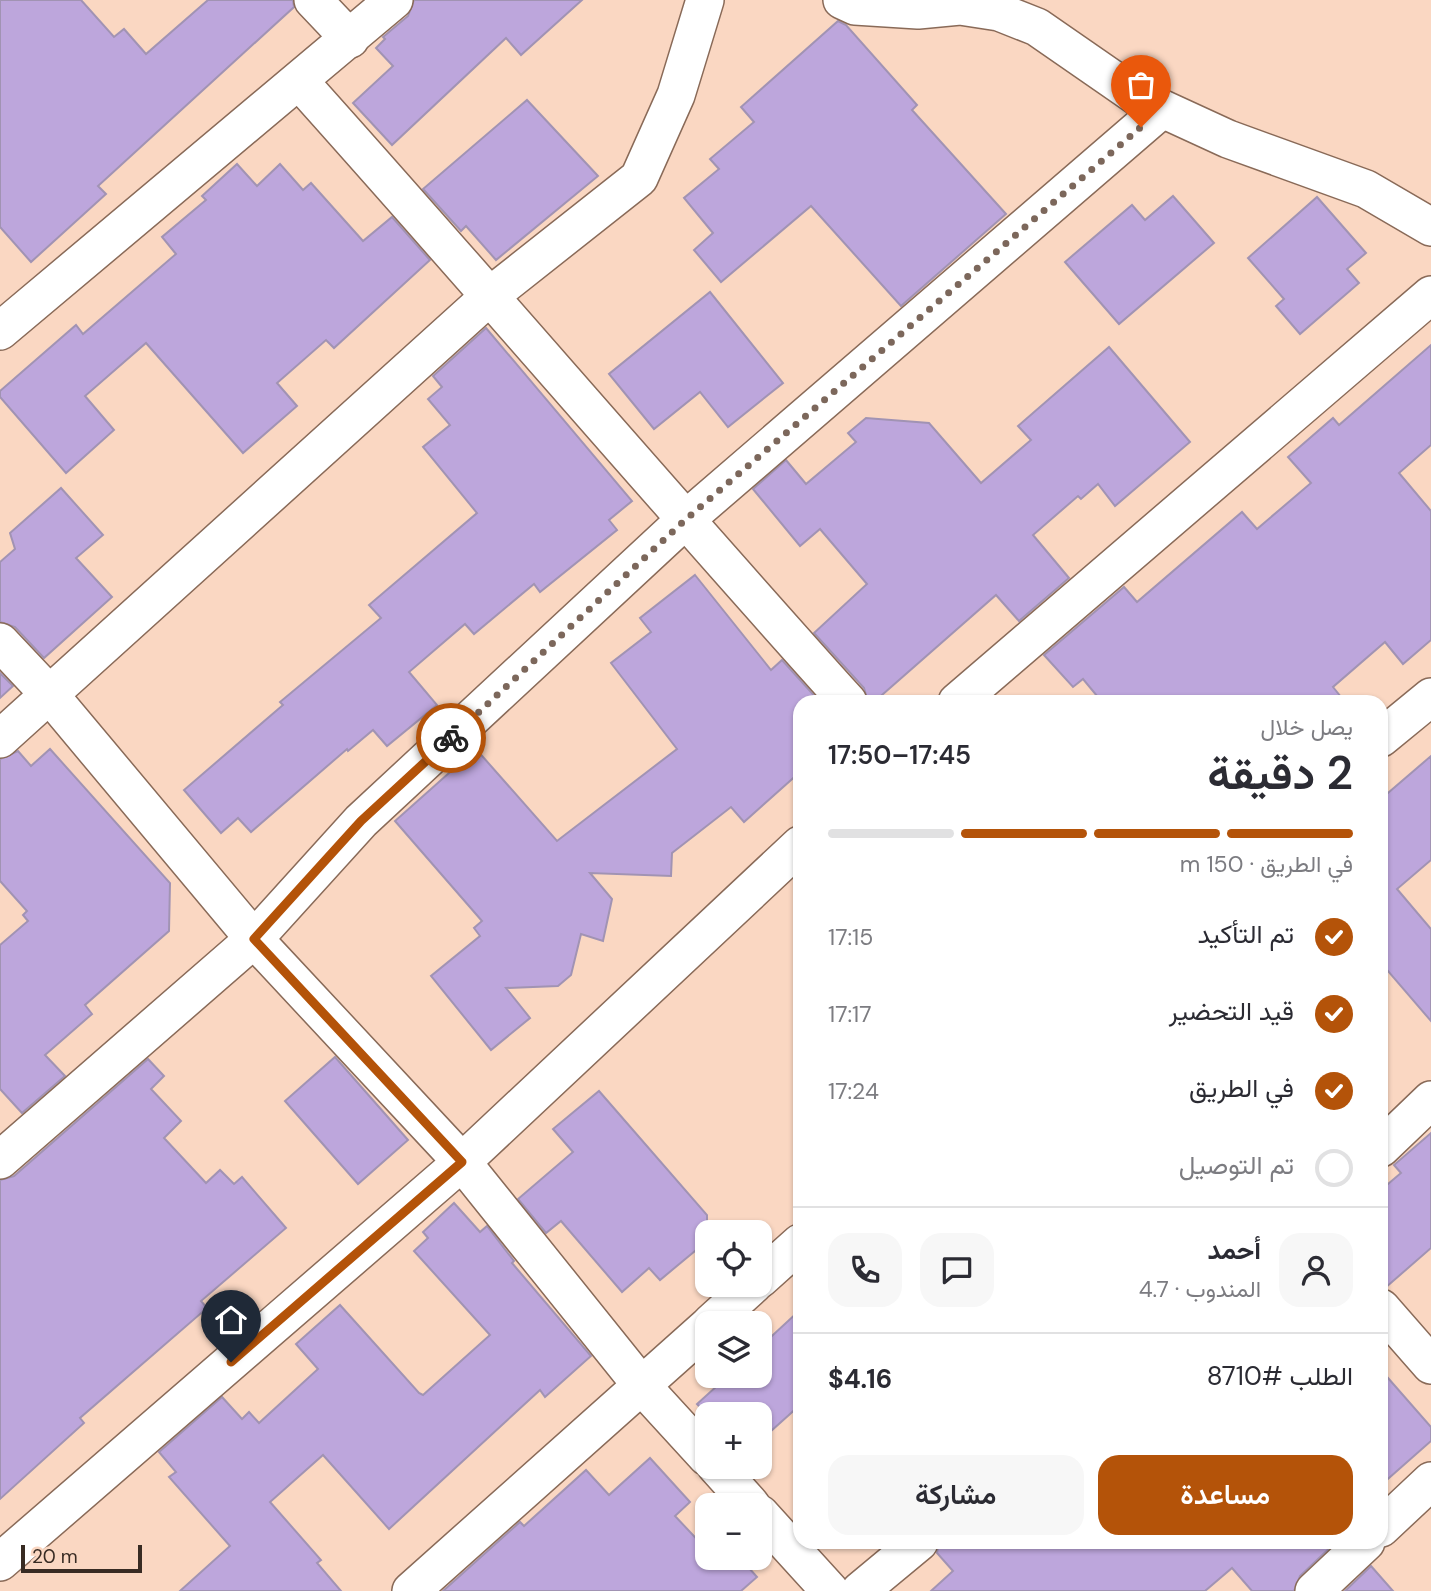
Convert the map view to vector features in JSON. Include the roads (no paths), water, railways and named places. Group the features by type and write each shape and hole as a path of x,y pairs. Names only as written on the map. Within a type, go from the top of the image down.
{"street":[{"path":"313,0 350,39"},
{"path":"0,331 300,82 394,0"},
{"path":"0,738 491,295 639,178 676,95 705,0"},
{"path":"842,0 855,6 918,10 960,6 999,12 1037,27 1141,99 1228,139 1318,169 1366,189 1431,228"},
{"path":"300,82 491,295 684,521 842,695"},
{"path":"0,1160 254,939 361,821 684,521 1161,109"},
{"path":"965,695 1431,295"},
{"path":"0,642 49,694 254,939 462,1162 642,1386 695,1444"},
{"path":"1388,732 1431,696"},
{"path":"0,1562 462,1162 793,852"},
{"path":"1388,1141 1431,1100"},
{"path":"772,1268 793,1249"},
{"path":"724,1311 740,1297"},
{"path":"1388,1316 1431,1365"},
{"path":"411,1591 695,1338"},
{"path":"728,1479 740,1493"},
{"path":"1388,1521 1431,1481"},
{"path":"772,1527 830,1591"},
{"path":"860,1591 911,1549"},
{"path":"1314,1591 1359,1549"}]}
